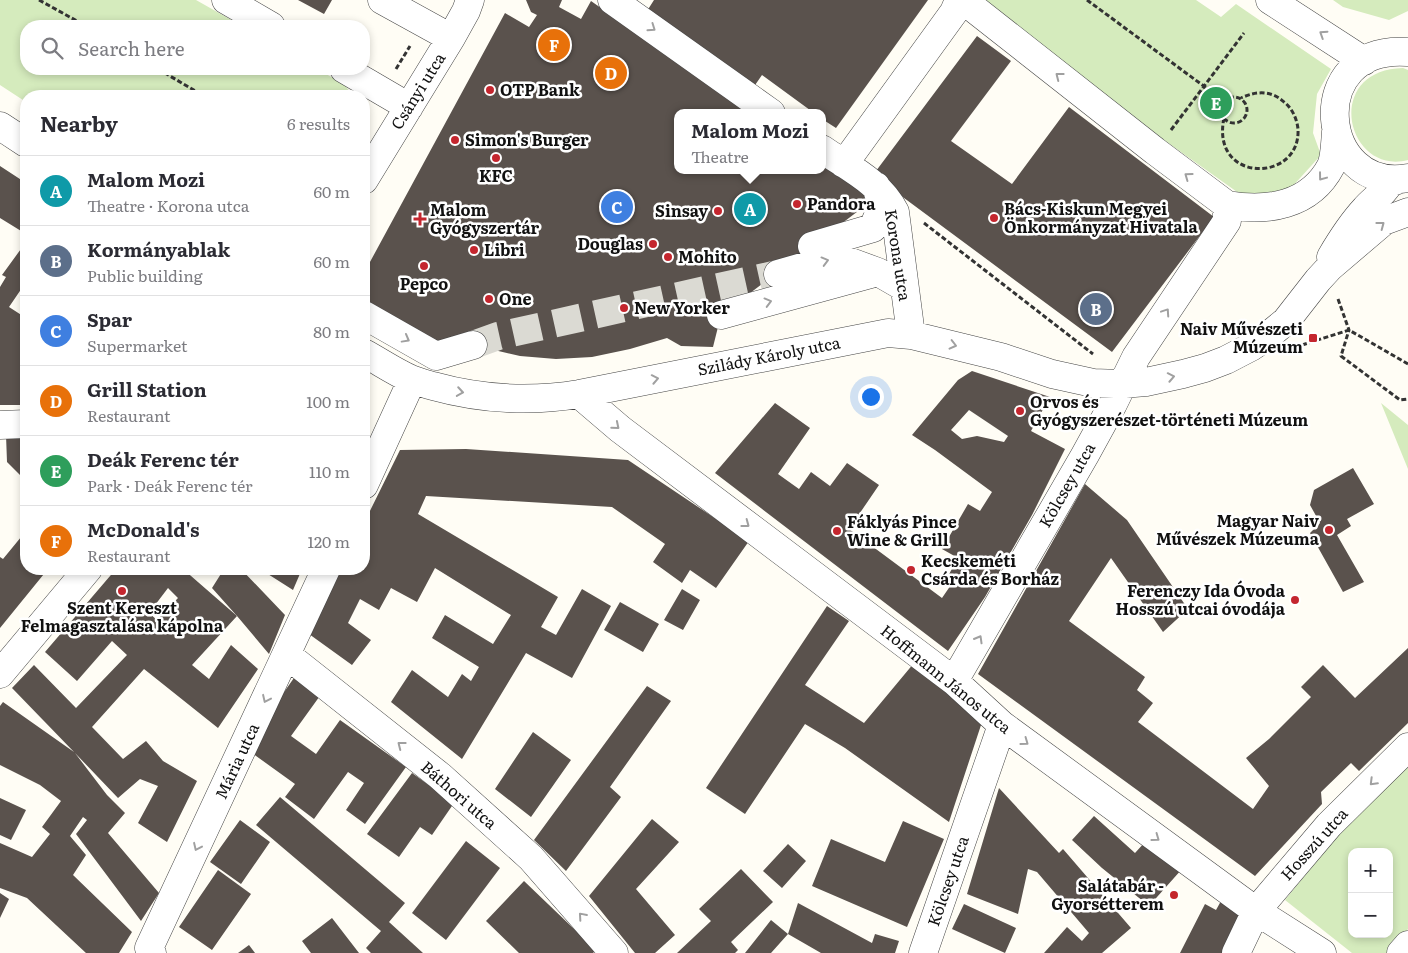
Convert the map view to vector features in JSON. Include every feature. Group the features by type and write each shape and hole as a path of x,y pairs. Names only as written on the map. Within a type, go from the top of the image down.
{"street":[{"path":"226,0 261,20"},
{"path":"382,0 450,38"},
{"name":"Csányi utca","path":"370,170 466,11 470,0"},
{"path":"612,0 765,109"},
{"path":"833,156 954,12 961,0 1154,151 1227,205 1242,207 1265,207 1287,203 1298,200 1309,193 1331,165 1336,132 1335,100 1341,84 1351,71 1364,61 1379,54 1408,52"},
{"path":"1270,0 1364,61"},
{"path":"354,75 409,107"},
{"path":"0,126 20,139"},
{"path":"1336,132 1343,148 1353,161 1367,172 1383,178 1404,178"},
{"name":"Korona utca","path":"833,156 876,186 888,199 894,212 911,335"},
{"path":"1327,288 1350,226 1389,183 1404,178"},
{"path":"812,246 873,228 882,206 876,186"},
{"name":"Kölcsey utca","path":"954,681 1085,455 1136,356 1227,221 1227,205"},
{"path":"1122,384 1146,382 1205,368 1251,347 1327,288 1384,221 1408,212"},
{"path":"778,274 837,258 878,272 904,287"},
{"path":"721,315 878,272"},
{"path":"370,318 436,356 473,346"},
{"name":"Szilády Károly utca","path":"370,356 412,380 447,390 524,398 559,397 888,333 911,335 1001,356 1074,380 1122,384"},
{"path":"370,472 412,380"},
{"name":"Hoffmann János utca","path":"579,394 620,429 954,681 1002,725 1256,911 1322,953"},
{"path":"0,425 20,424"},
{"path":"0,674 83,575"},
{"name":"Mária utca","path":"152,953 149,948 323,575"},
{"name":"Báthori utca","path":"287,655 440,776 531,858 614,953"},
{"name":"Kölcsey utca","path":"923,953 1002,725"},
{"name":"Hosszú utca","path":"1236,953 1256,911 1329,825 1408,747"},
{"path":"1401,953 1408,946"}],"path":[{"path":"38,0 75,20"},
{"path":"1087,0 1224,101"},
{"path":"383,92 424,23"},
{"path":"1169,132 1244,33"},
{"path":"168,75 194,90"},
{"path":"1224,118 1229,122 1236,123 1242,120 1247,115 1248,108 1246,102 1235,96 1224,101 1222,106 1224,118 1221,129 1222,141 1228,152 1236,161 1246,167 1263,168 1280,163 1289,156 1295,145 1298,128 1292,111 1285,102 1264,92 1252,93 1241,98"},
{"path":"924,222 1096,357"},
{"path":"1327,288 1348,330 1408,364"},
{"path":"1302,345 1348,330"},
{"path":"1348,330 1341,356 1400,400 1408,399"}],"green space":[{"path":"0,0 196,0 231,20 20,20 20,75 328,75 344,84 348,90 20,90 20,98 0,85"},
{"path":"982,0 1196,0 1221,17 1236,4 1331,69 1317,94 1313,133 1321,155 1291,188 1247,199 1164,140"},
{"path":"1333,0 1408,0 1408,11 1389,20 1343,7"},
{"path":"1403,68 1408,70 1408,160 1387,161 1370,153 1358,138 1352,121 1353,102 1361,85 1377,73"},
{"path":"1381,403 1408,425 1408,469"},
{"path":"1408,764 1408,929 1387,953 1352,953 1285,900 1343,828"}],"building":[{"path":"298,0 332,0 324,14"},
{"path":"526,0 562,0 559,7 581,19 591,1 744,109 674,109 674,174 826,174 826,166 874,199 721,315 713,347 681,346 667,338 630,349 592,357 556,359 520,356 473,345 450,337 444,347 370,306 370,262 505,13 529,27 537,15 531,12"},
{"path":"654,0 928,0 836,128 826,122 826,109 809,109 762,75 753,88 647,11"},
{"path":"977,36 1011,61 951,141 1012,184 1069,107 1214,217 1112,352 873,175"},
{"path":"0,166 20,179 20,230 0,218"},
{"path":"20,250 20,291 9,307 20,314 20,405 0,405 0,287 6,277 2,275"},
{"path":"972,371 1050,397 1031,431 1065,449 1032,515 985,597 948,651 715,473 775,403 810,428 778,474 799,489 811,472 830,486 847,463 879,485 849,529 942,598 955,579 948,576 958,558 942,549 968,504 980,511 992,492 912,435 958,380","holes":["969,410 1008,436 1004,442 977,436 962,439 951,430"]},
{"path":"6,435 20,435 20,475 7,462"},
{"path":"466,449 628,460 749,541 716,588 690,570 682,583 653,562 665,544 612,507 426,496 418,514 558,597 541,627 556,635 582,589 611,606 572,678 526,653 462,759 391,702 412,670 448,697 462,674 471,681 479,667 432,638 445,615 493,644 511,615 435,568 417,602 391,588 379,610 360,599 348,623 371,640 352,665 309,634 336,575 370,575 370,511 400,450"},
{"name":"Magyar Naiv Művészek Múzeuma","path":"1353,468 1374,504 1347,519 1351,526 1337,535 1364,582 1343,592 1310,533 1320,523 1310,505 1314,490"},
{"path":"1085,484 1127,520 1188,609 1163,632 1111,558 1069,621 1145,677 1137,690 1153,703 1138,722 1253,809 1269,786 1246,758 1269,739 1311,697 1301,687 1323,665 1355,698 1408,648 1408,723 1359,771 1351,763 1321,792 1322,804 1255,876 978,674"},
{"path":"20,538 20,575 43,575 0,628 0,557 3,559"},
{"path":"111,575 190,575 237,616 192,665 209,679 231,645 258,669 218,728 144,669 92,727 123,759 146,741 163,761 197,781 167,842 138,823 158,786 140,779 118,798 75,753 107,795 125,813 108,833 159,893 141,921 76,834 87,820 83,817 70,836 86,855 73,875 132,932 119,953 86,953 27,898 0,888 0,843 32,857 50,834 42,827 61,801 40,785 0,765 0,706 3,702 74,752 12,688 34,665 76,708 127,655 112,641 77,681 45,652","holes":["168,588 178,598 157,620 149,613"]},
{"path":"220,575 247,575 285,615 269,654 212,588"},
{"path":"269,575 299,575 293,590"},
{"path":"682,589 700,600 683,630 664,620"},
{"path":"620,602 659,624 643,652 604,630"},
{"path":"827,606 849,621 805,685 864,723 914,663 983,719 949,822 845,748 805,724 745,814 706,788"},
{"path":"296,675 322,693 291,736 316,754 340,720 406,767 365,824 346,810 364,783 348,772 314,819 285,797 295,784 245,748"},
{"path":"647,686 671,701 610,787 621,797 566,871 534,840"},
{"path":"533,732 571,760 531,817 495,789"},
{"path":"412,773 454,803 432,835 420,827 399,857 367,834"},
{"path":"999,788 1059,853 1063,849 1131,928 1102,953 1044,953 1067,927 1082,941 1089,933 1037,872 1028,869 1018,914 967,894"},
{"path":"280,797 405,903 389,922 423,953 371,953 366,948 381,931 256,825"},
{"path":"0,798 26,810 11,840 0,835"},
{"path":"1094,816 1135,853 1145,842 1182,869 1149,906 1102,868 1072,840"},
{"path":"652,819 679,842 636,889 675,935 655,953 635,953 589,896"},
{"path":"240,820 270,842 241,884 210,862"},
{"path":"903,821 944,839 907,927 812,886 831,839 885,862"},
{"path":"466,841 500,868 446,940 412,913"},
{"path":"788,844 806,861 782,888 763,871"},
{"path":"741,869 773,902 731,942 738,950 735,953 677,953 711,921 699,909"},
{"path":"218,870 251,894 212,950 179,927"},
{"path":"524,881 596,950 593,953 519,953 486,921"},
{"path":"0,893 9,899 0,918"},
{"path":"1221,901 1248,915 1228,953 1180,953 1205,904 1216,910"},
{"path":"798,903 872,943 875,934 899,941 895,953 821,953 788,934"},
{"path":"964,904 1016,928 1005,953 952,929"},
{"path":"332,918 359,953 311,953 302,941"},
{"path":"771,920 788,934 771,953 745,953"},
{"path":"249,945 255,953 238,953"}],"tunnel":[{"path":"473,345 498,336 778,274"}],"place":[{"name":"McDonald's","path":"554,45"},
{"name":"Grill Station","path":"611,73"},
{"name":"OTP Bank","path":"490,90"},
{"name":"Deák Ferenc tér","path":"1216,103"},
{"name":"Simon's Burger","path":"455,140"},
{"name":"KFC","path":"496,158"},
{"name":"Pandora","path":"797,204"},
{"name":"Spar","path":"617,207"},
{"name":"Malom Mozi","path":"750,209"},
{"name":"Sinsay","path":"718,211"},
{"name":"Bács-Kiskun Megyei Önkormányzat Hivatala","path":"994,218"},
{"name":"Malom Gyógyszertár","path":"420,219"},
{"name":"Douglas","path":"653,244"},
{"name":"Libri","path":"474,250"},
{"name":"Mohito","path":"668,257"},
{"name":"Pepco","path":"424,266"},
{"name":"One","path":"489,299"},
{"name":"New Yorker","path":"624,308"},
{"name":"Kormányablak","path":"1096,309"},
{"name":"Naiv Művészeti Múzeum","path":"1313,338"},
{"name":"Orvos és Gyógyszerészet-történeti Múzeum","path":"1020,411"},
{"name":"Magyar Naiv Művészek Múzeuma","path":"1329,530"},
{"name":"Fáklyás Pince Wine & Grill","path":"837,531"},
{"name":"Kecskeméti Csárda és Borház","path":"911,570"},
{"name":"Szent Kereszt Felmagasztalása kápolna","path":"122,591"},
{"name":"Ferenczy Ida Óvoda Hosszú utcai óvodája","path":"1295,600"},
{"name":"Salátabár - Gyorsétterem","path":"1174,895"}]}
